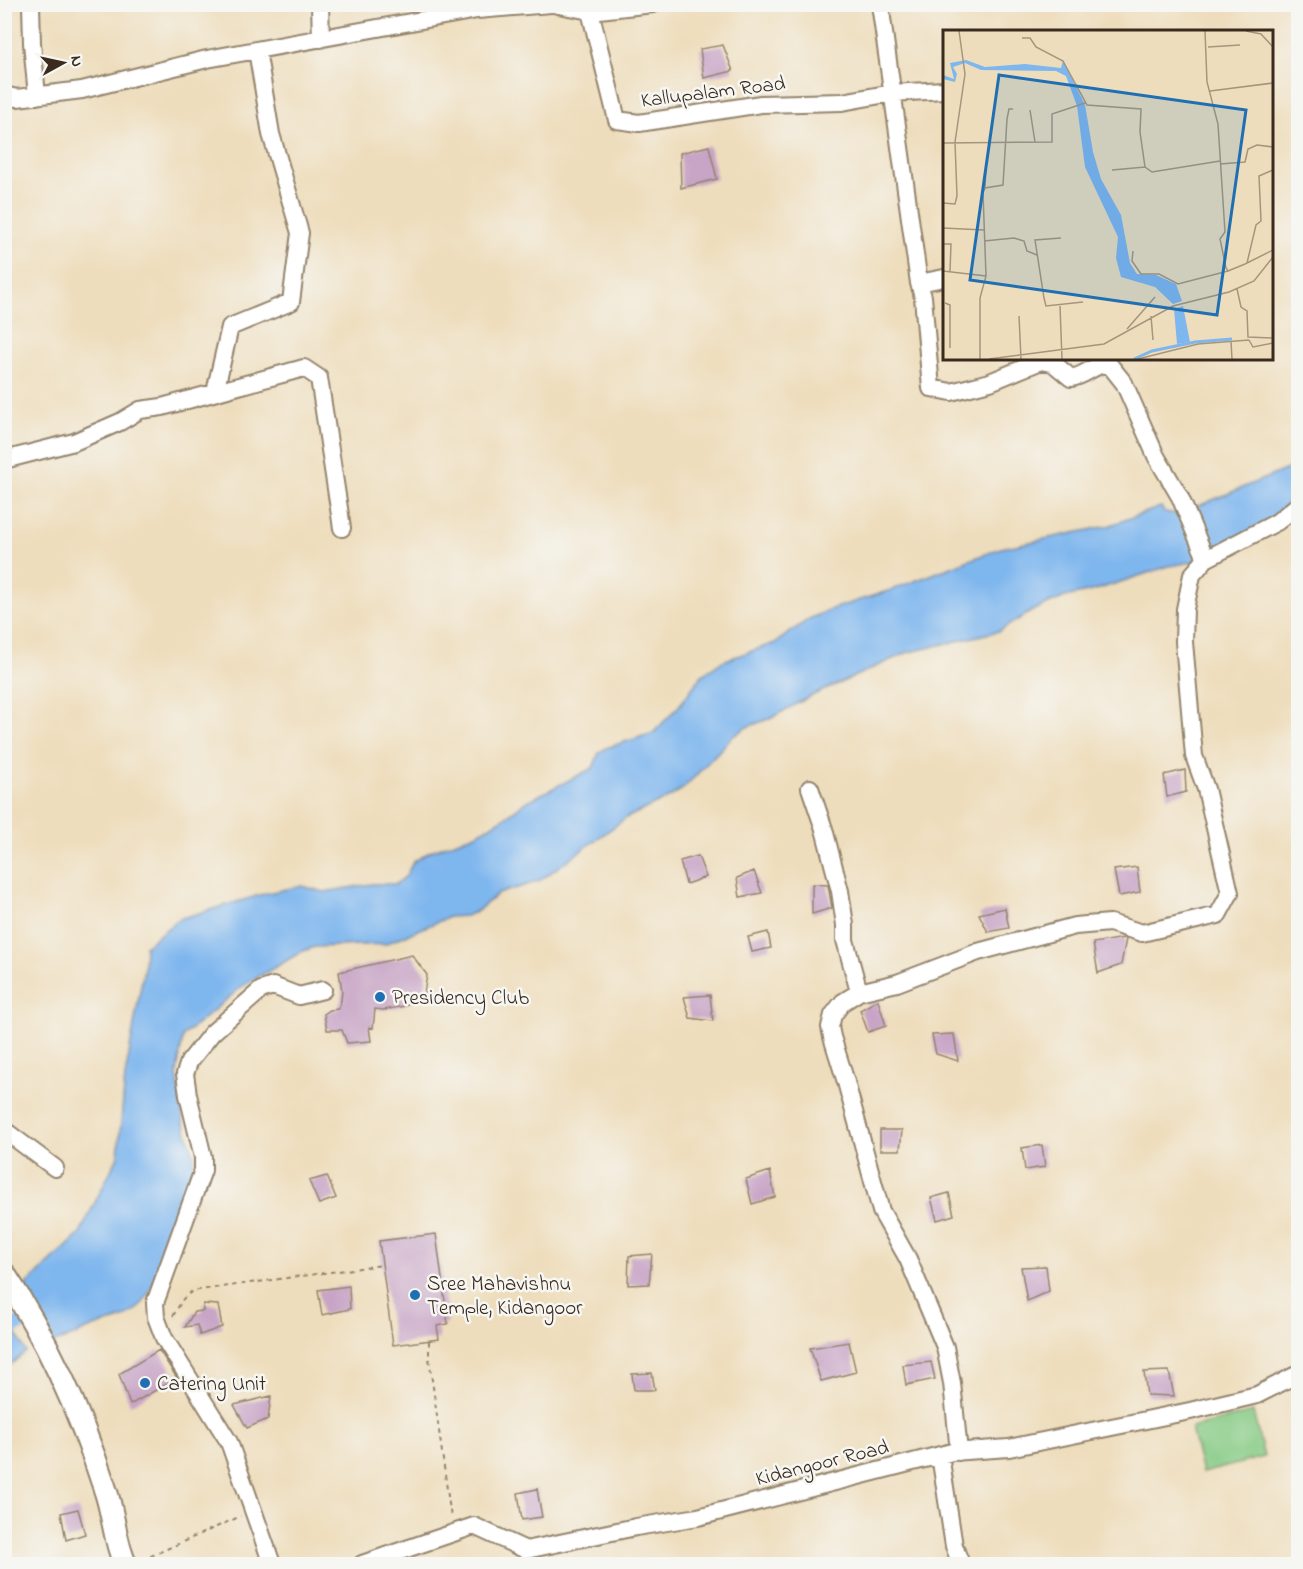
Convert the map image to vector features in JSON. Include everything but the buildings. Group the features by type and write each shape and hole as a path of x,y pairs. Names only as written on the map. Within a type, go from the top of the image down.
{"main road":[{"path":"10,1283 69,1393 106,1491 122,1558"}],"street":[{"path":"31,4 37,96"},
{"path":"320,4 321,39"},
{"path":"4,95 17,98 82,90 207,59 477,10 552,4 590,11 653,4"},
{"path":"880,4 918,283 923,297 931,388 951,392 990,382 1041,361 1053,363 1071,378 1080,376 1097,365 1108,363 1124,383 1156,456 1180,497 1206,559"},
{"name":"Kallupalam Road","path":"590,11 617,120 639,123 761,104 842,102 892,93"},
{"path":"215,392 230,327 291,302 300,233 271,134 257,50"},
{"path":"892,93 943,90"},
{"path":"918,283 943,278"},
{"path":"4,460 74,442 120,422 140,410 162,407 304,368 319,378 342,528"},
{"path":"959,1452 952,1383 945,1347 908,1259 881,1211 832,1037 830,1027 833,1015 843,1002 859,992 897,983 978,952 1075,926 1110,923 1142,933 1218,915 1230,893 1206,789 1194,756 1184,642 1185,609 1192,575 1206,559 1277,522 1299,506"},
{"path":"810,788 824,829 840,891 845,925 844,940 859,992"},
{"path":"272,1564 226,1435 166,1342 157,1323 155,1303 203,1170 203,1157 185,1074 189,1062 212,1034 261,990 273,986 299,996 323,990"},
{"path":"4,1130 55,1168"},
{"name":"Kidangoor Road","path":"362,1564 474,1526 526,1550 636,1527 698,1517 940,1455 1009,1448 1190,1411 1257,1395 1299,1374"},
{"path":"940,1455 954,1546 961,1564"}],"path":[{"path":"166,1342 174,1312 192,1291 382,1265"},
{"path":"429,1341 429,1358 453,1533"},
{"path":"122,1558 144,1560 253,1510"}],"green space":[{"path":"1253,1412 1264,1457 1202,1473 1191,1428"}],"water":[{"path":"1298,462 1298,494 1253,535 1192,562 1169,566 1096,590 1065,597 1032,611 999,631 906,653 809,697 771,718 747,727 732,737 684,788 626,818 539,881 498,894 477,911 466,916 449,917 385,944 315,947 303,951 244,985 183,1036 177,1073 183,1120 194,1156 183,1202 153,1284 138,1308 124,1318 54,1343 25,1286 79,1235 118,1156 125,1077 144,968 145,946 179,919 267,893 302,886 324,892 372,884 396,884 406,876 413,862 431,851 478,833 526,802 593,768 599,753 606,748 653,733 679,706 701,676 723,661 775,643 809,619 1001,548 1108,526 1161,507 1164,512 1179,514 1290,468"},
{"path":"4,1309 26,1352 5,1369 4,1369"}],"waterway":[{"path":"4,1330 38,1316"}],"place":[{"name":"Presidency Club","path":"380,997"},
{"name":"Sree Mahavishnu Temple, Kidangoor","path":"415,1295"},
{"name":"Catering Unit","path":"145,1383"}]}
